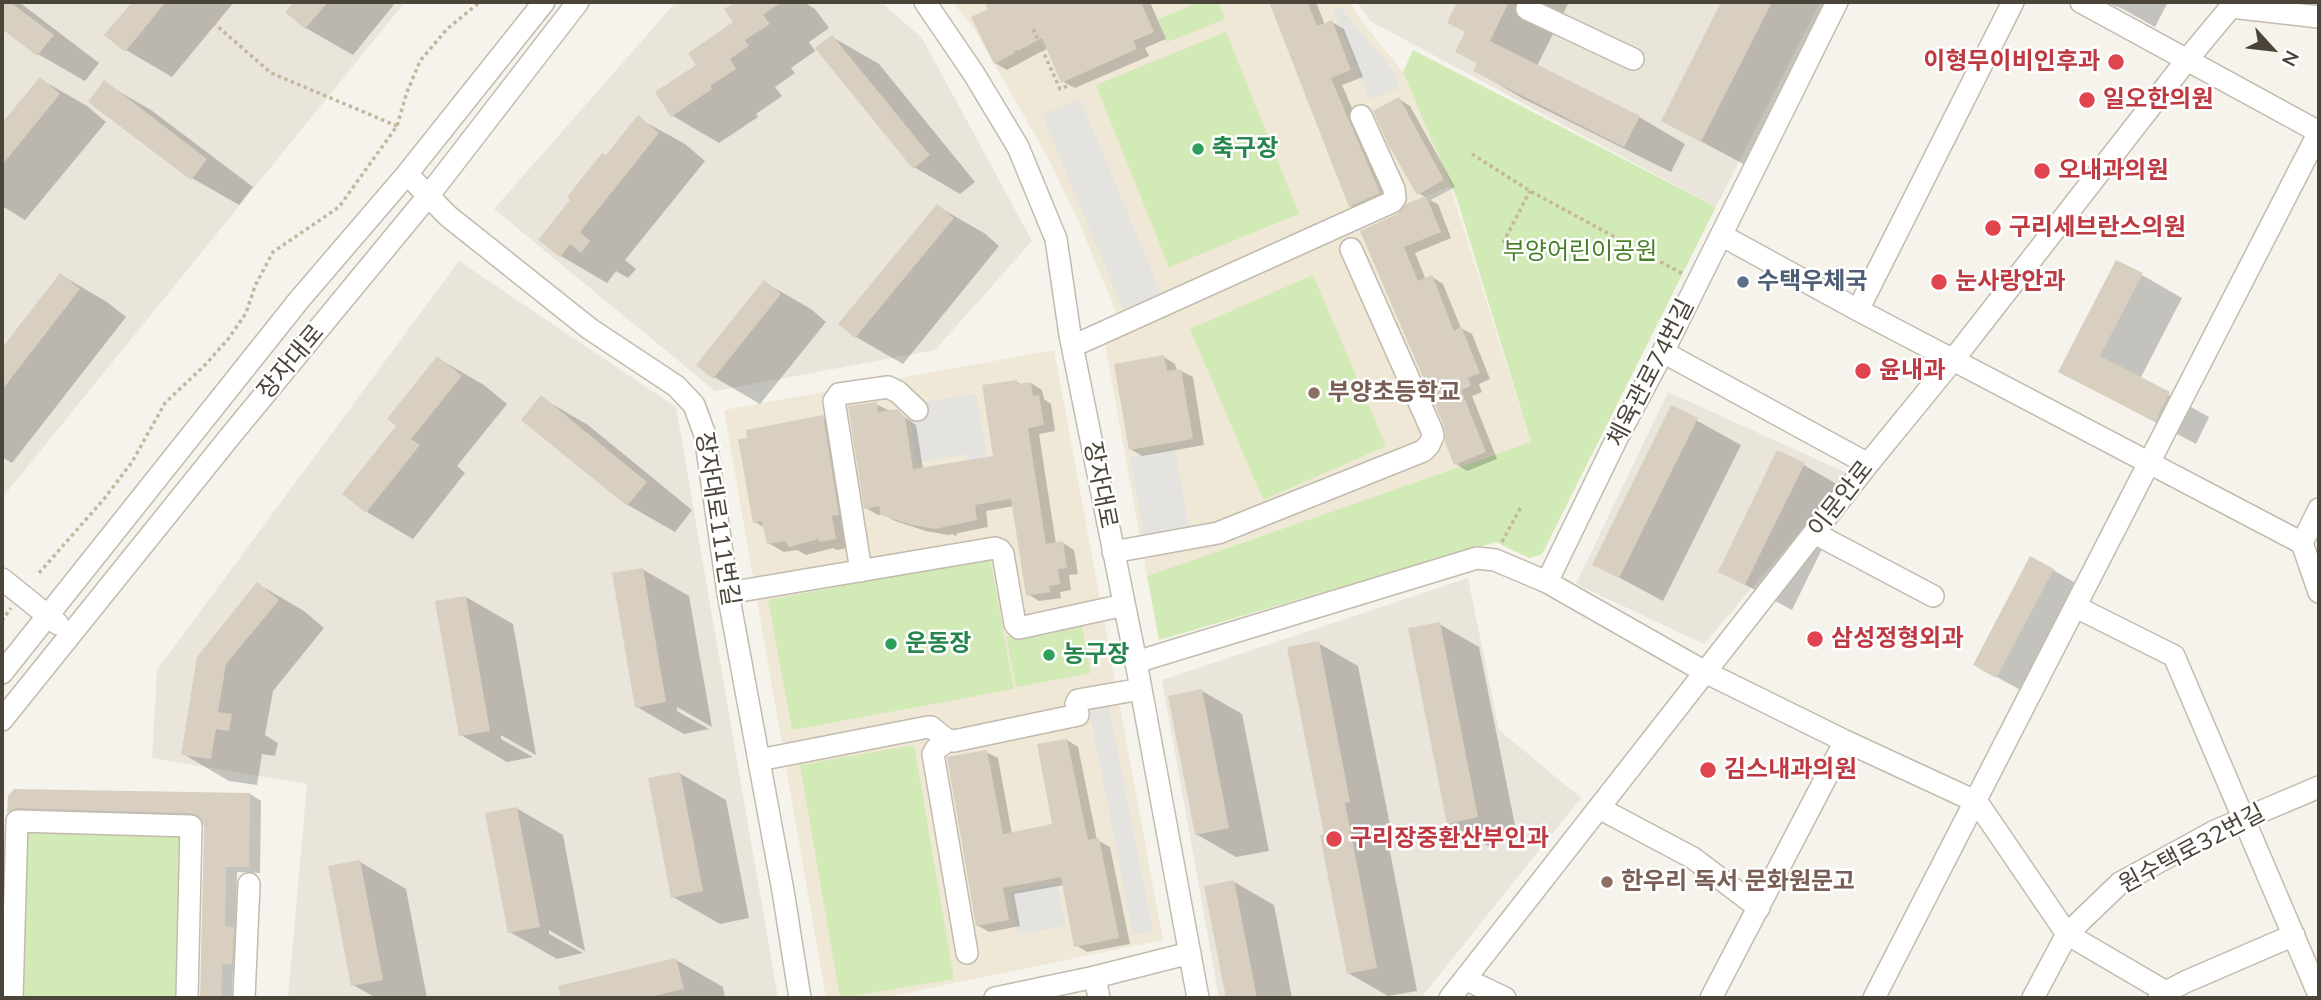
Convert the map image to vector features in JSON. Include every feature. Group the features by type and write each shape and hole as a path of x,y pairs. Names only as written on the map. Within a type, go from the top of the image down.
{"street":[{"name":"장자대로","path":"2,673 299,300 407,174 544,2"},
{"name":"장자대로","path":"2,720 232,433 429,195 578,2"},
{"path":"1531,2 1527,9 1633,59"},
{"name":"체육관로74번길","path":"1547,582 1837,2"},
{"path":"1858,310 2013,2"},
{"path":"1874,998 2319,132 2081,2"},
{"name":"장자대로","path":"930,4 1018,148 1054,232 1073,346 1136,662 1198,998"},
{"path":"2233,4 2319,17"},
{"name":"이문안로","path":"1450,998 2233,4"},
{"path":"1073,346 1392,202 1395,198 1394,190 1361,116"},
{"name":"장자대로111번길","path":"407,174 447,216 571,315 676,386 694,405 705,435 729,593 800,998"},
{"path":"1721,235 2302,543 2319,592"},
{"path":"1113,552 1219,533 1423,451 1429,445 1432,431 1351,249"},
{"path":"1663,352 1868,464"},
{"path":"861,571 834,401 839,394 888,387 898,392 917,410"},
{"path":"2302,543 2319,509"},
{"path":"1814,533 1933,596"},
{"path":"729,593 995,548 1003,554 1015,624 1019,628 1124,605"},
{"path":"1136,662 1477,558 1495,560 1547,582 1705,672 1977,802 2067,934 2163,995 2294,935"},
{"path":"2,579 71,634"},
{"path":"2076,607 2174,656 2319,995"},
{"path":"967,953 933,754 936,749 949,740 1078,715 1077,700 1141,689"},
{"path":"759,760 928,727 949,740"},
{"path":"1712,998 1845,741"},
{"name":"원수택로32번길","path":"2033,998 2067,934 2119,883 2245,818 2319,787"},
{"path":"1599,808 1693,858 1759,908"},
{"path":"12,998 17,821 195,826 187,998"},
{"path":"244,998 249,884"},
{"path":"995,998 1190,953"},
{"path":"1095,977 1099,998"},
{"path":"1465,979 1505,998"}],"path":[{"path":"39,573 104,499 132,462 165,403 229,338 246,313 255,286 273,252 339,207 397,126 420,61 447,29 480,2"},
{"path":"208,18 271,73 397,126"},
{"path":"1033,29 1060,90 1092,76"},
{"path":"1015,51 1021,56 1041,47"},
{"path":"1472,154 1530,191 1698,281"},
{"path":"1503,243 1530,191"},
{"path":"1501,544 1521,507"}],"shaded area":[{"path":"2,2 405,2 2,498"},
{"path":"676,2 881,2 922,38 1032,241 935,350 715,391 494,209"},
{"path":"953,2 1350,2 1364,24 1403,72 1452,185 1124,332 1079,222 1046,154 974,29"},
{"path":"1357,2 1820,2 1716,207 1370,21"},
{"path":"1340,7 1393,71 1400,88 1370,100 1333,10"},
{"path":"1080,99 1161,293 1123,309 1042,115"},
{"name":"부양초등학교","path":"1451,189 1531,442 1147,576 1105,344"},
{"path":"459,261 676,407 778,998 288,998 307,784 152,758 157,670"},
{"path":"1054,350 1163,940 882,998 826,998 724,410"},
{"path":"1668,392 1849,474 1704,644 1576,584"},
{"path":"976,393 988,461 970,464 967,454 917,463 907,406"},
{"path":"1175,448 1189,528 1144,536 1130,457"},
{"path":"1468,578 1499,730 1581,798 1421,998 1219,998 1162,680"},
{"path":"1109,707 1153,931 1133,935 1089,710"},
{"path":"1057,883 1065,926 1017,935 1010,892"}],"green space":[{"path":"1200,2 1219,2 1225,19 1167,42 1158,19"},
{"name":"축구장","path":"1226,32 1299,214 1169,267 1096,85"},
{"name":"부양어린이공원","path":"1413,50 1716,207 1542,554 1529,558 1496,542 1159,640 1147,576 1531,442 1457,199 1403,72"},
{"path":"1313,275 1386,446 1263,500 1190,329"},
{"name":"운동장","path":"990,558 1014,689 792,730 768,600"},
{"name":"농구장","path":"1081,622 1091,673 1016,687 1006,636"},
{"path":"914,745 954,979 840,998 800,765"},
{"path":"24,825 182,830 177,998 18,998"}],"building":[{"path":"2,2 10,2 54,35 37,56 2,29"},
{"path":"132,2 166,2 125,52 104,35"},
{"path":"294,2 328,2 305,29 285,12"},
{"path":"736,2 782,2 763,15 770,24 745,40 749,46 730,59 736,69 671,117 655,92 696,65 688,53 733,22 724,9"},
{"path":"985,2 1141,2 1154,32 1133,41 1137,49 1061,83 1042,38 994,64 971,17 988,9"},
{"path":"1269,2 1307,2 1317,26 1332,20 1351,70 1331,78 1380,193 1349,207"},
{"path":"1457,2 1509,2 1490,41 1640,116 1624,147 1473,71 1477,63 1455,52 1465,32 1447,23"},
{"path":"1721,2 1772,2 1701,142 1661,121"},
{"path":"832,35 930,155 913,169 815,48"},
{"path":"40,77 60,94 2,165 2,123"},
{"path":"104,80 207,159 191,180 88,102"},
{"path":"1399,97 1444,180 1417,195 1373,111"},
{"path":"638,115 659,133 580,232 590,241 581,253 570,244 560,257 538,240 570,200 567,197 602,153 606,155"},
{"path":"1426,196 1441,232 1404,247 1418,281 1432,275 1454,331 1461,326 1480,373 1468,378 1471,386 1461,390 1486,452 1454,465 1445,442 1444,426 1360,231 1397,214 1406,204"},
{"path":"937,204 954,218 855,338 838,324"},
{"path":"2116,260 2143,273 2100,356 2170,392 2155,422 2058,372"},
{"path":"60,273 80,289 2,390 2,348"},
{"path":"764,280 781,294 713,379 696,365"},
{"path":"1164,355 1167,371 1181,369 1193,439 1129,450 1114,364"},
{"path":"437,356 462,376 411,439 420,445 366,513 342,494 396,426 387,419"},
{"path":"1017,380 1018,384 1031,382 1033,396 1039,395 1044,425 1028,428 1046,544 1063,541 1067,568 1058,569 1060,584 1049,586 1050,592 1026,596 1011,499 975,505 977,520 935,529 881,515 879,506 864,509 848,406 877,402 878,412 897,409 905,417 913,469 993,456 982,385"},
{"path":"541,395 647,482 627,506 521,420"},
{"path":"1671,405 1698,418 1619,578 1592,565"},
{"path":"823,415 839,515 832,516 836,539 819,542 819,539 789,547 785,541 767,544 762,521 753,523 738,439 747,438 746,430"},
{"path":"1777,450 1805,463 1745,585 1718,572"},
{"path":"2030,556 2054,569 1996,678 1973,665"},
{"path":"643,568 666,702 635,708 612,573"},
{"path":"257,582 279,600 226,664 218,712 232,714 229,731 216,729 211,759 181,755 197,657"},
{"path":"466,596 490,731 459,736 435,601"},
{"path":"1440,622 1478,817 1447,824 1408,628"},
{"path":"1319,641 1350,802 1345,803 1377,968 1347,974 1320,835 1324,834 1287,647"},
{"path":"1202,689 1229,828 1195,835 1168,696"},
{"path":"1067,739 1088,840 1099,838 1119,938 1074,947 1061,877 1003,888 1009,920 976,926 947,757 987,750 1003,834 1052,824 1037,744"},
{"path":"680,772 703,891 671,898 648,778"},
{"path":"14,789 250,793 249,867 226,867 225,926 234,927 232,964 222,964 221,998 200,998 204,826 198,815 17,808 7,813 8,796"},
{"path":"517,807 540,927 508,933 485,813"},
{"path":"360,860 383,980 351,986 328,866"},
{"path":"1234,880 1257,998 1226,998 1204,886"},
{"path":"676,958 684,989 645,998 561,998 558,986"}],"place":[{"name":"이형무이비인후과","path":"2116,62"},
{"name":"일오한의원","path":"2087,100"},
{"name":"축구장","path":"1198,149"},
{"name":"오내과의원","path":"2042,171"},
{"name":"구리세브란스의원","path":"1993,228"},
{"name":"수택우체국","path":"1743,282"},
{"name":"눈사랑안과","path":"1939,282"},
{"name":"윤내과","path":"1863,371"},
{"name":"부양초등학교","path":"1314,393"},
{"name":"삼성정형외과","path":"1815,639"},
{"name":"운동장","path":"891,644"},
{"name":"농구장","path":"1049,655"},
{"name":"김스내과의원","path":"1708,770"},
{"name":"구리장중환산부인과","path":"1334,839"},
{"name":"한우리 독서 문화원문고","path":"1607,882"}]}
